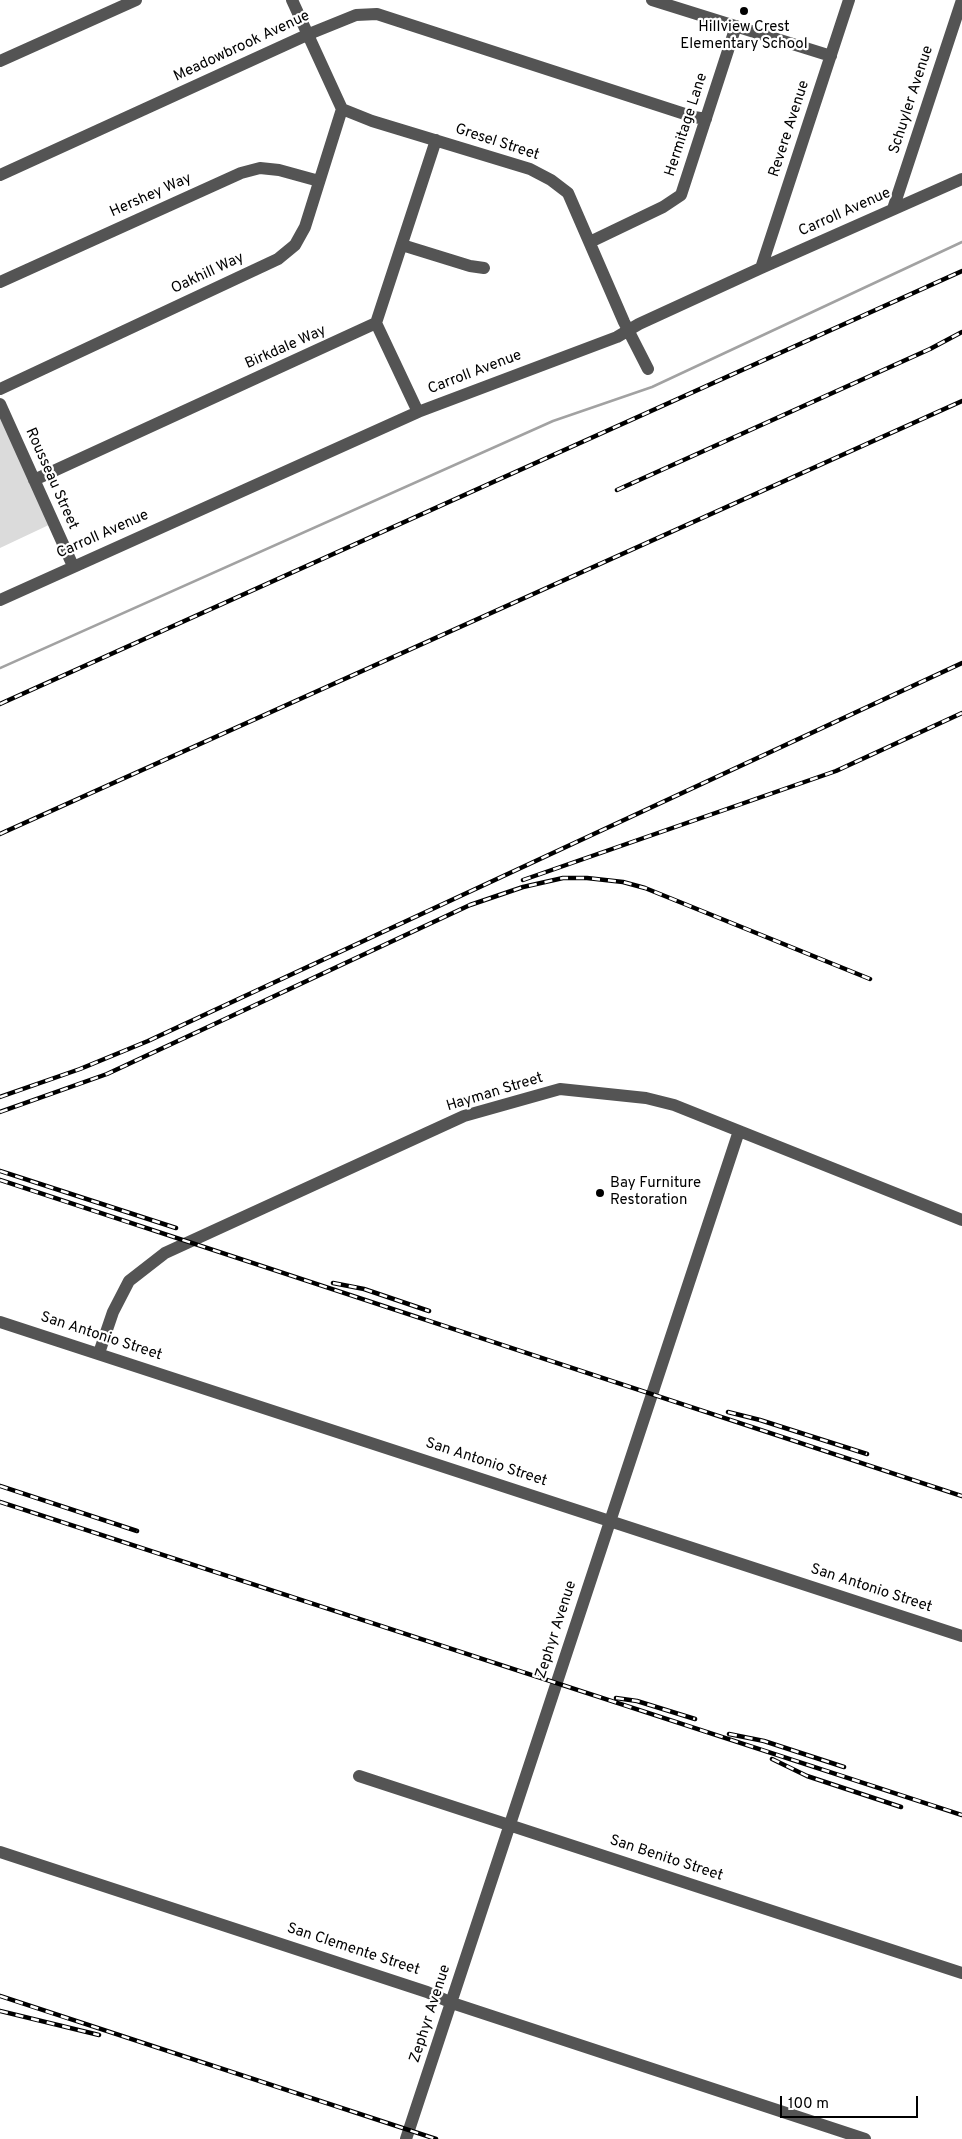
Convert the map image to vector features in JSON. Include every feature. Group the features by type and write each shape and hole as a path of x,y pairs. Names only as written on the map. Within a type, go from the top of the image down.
{"street":[{"path":"0,61 136,0"},
{"path":"292,0 342,109"},
{"path":"652,0 831,56"},
{"name":"Revere Avenue","path":"761,268 849,0"},
{"name":"Schuyler Avenue","path":"893,209 962,0"},
{"name":"Meadowbrook Avenue","path":"0,175 309,34 356,15 377,14 694,117 706,118"},
{"name":"Hermitage Lane","path":"590,242 663,207 681,195 736,26"},
{"name":"Gresel Street","path":"342,109 530,169 551,180 568,193 648,369"},
{"name":"Oakhill Way","path":"0,389 278,259 295,245 305,227 342,109"},
{"path":"418,412 376,323 436,140"},
{"name":"Hershey Way","path":"0,282 241,173 260,168 279,170 319,181"},
{"name":"Carroll Avenue","path":"0,600 418,412 617,337 761,268 844,233 962,179"},
{"path":"402,245 470,266 484,268"},
{"name":"Birkdale Way","path":"34,480 376,323"},
{"name":"Rousseau Street","path":"0,404 72,566"},
{"name":"Hayman Street","path":"99,1353 113,1312 130,1281 165,1253 464,1116 560,1090 646,1098 674,1105 962,1220"},
{"name":"Zephyr Avenue","path":"406,2139 739,1131"},
{"name":"San Antonio Street","path":"0,1322 962,1636"},
{"name":"San Benito Street","path":"359,1776 962,1973"},
{"name":"San Clemente Street","path":"0,1852 427,1992 452,2003 865,2139"}],"shaded area":[{"path":"0,404 53,523 0,548"}],"waterway":[{"path":"0,668 553,421 652,387 962,242"}],"railway":[{"path":"0,704 962,271"},
{"path":"617,490 930,349 962,332"},
{"path":"0,834 962,401"},
{"path":"0,1097 80,1069 148,1041 962,663"},
{"path":"523,880 836,771 962,713"},
{"path":"0,1112 107,1074 470,905 523,887 563,878 587,878 623,882 645,888 870,979"},
{"path":"0,1171 176,1228"},
{"path":"0,1180 962,1496"},
{"path":"333,1283 364,1289 429,1311"},
{"path":"728,1412 760,1420 867,1454"},
{"path":"0,1486 137,1531"},
{"path":"0,1502 962,1815"},
{"path":"616,1698 637,1701 695,1719"},
{"path":"729,1734 764,1741 844,1767"},
{"path":"772,1759 807,1776 901,1807"},
{"path":"0,1996 436,2139"},
{"path":"0,2011 99,2035"}],"place":[{"name":"Hillview Crest Elementary School","path":"744,11"},
{"name":"Bay Furniture Restoration","path":"600,1193"}]}
